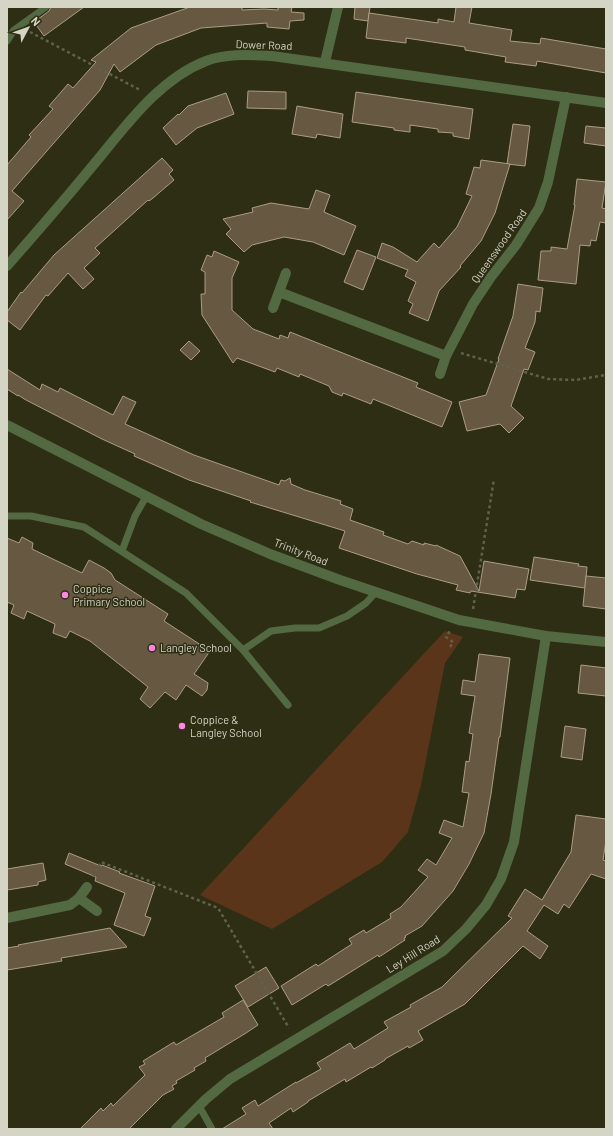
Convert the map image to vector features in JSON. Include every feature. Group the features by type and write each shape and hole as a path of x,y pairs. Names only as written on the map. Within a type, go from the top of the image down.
{"street":[{"path":"325,62 338,7"},
{"name":"Dower Road","path":"7,266 153,97 165,86 193,67 207,61 231,56 272,56 325,62 606,103"},
{"name":"Queenswood Road","path":"440,374 447,353 473,304 516,245 539,208 548,182 566,97"},
{"path":"273,308 286,273"},
{"path":"279,292 447,353"},
{"name":"Trinity Road","path":"7,425 201,524 270,554 340,580 459,620 546,636 606,642"},
{"name":"Ley Hill Road","path":"176,1129 199,1106 230,1080 442,951 466,929 486,905 501,879 514,842 546,636"},
{"path":"7,918 70,905 80,898 87,887"},
{"path":"80,898 97,911"}],"lane":[{"path":"7,41 17,28 46,7"},
{"path":"7,25 17,28"},
{"path":"122,551 135,516 146,497"},
{"path":"7,516 32,516 84,527 186,593 243,650 288,704"},
{"path":"243,650 270,631 295,628 319,628 347,616 366,604 376,592"},
{"path":"199,1106 212,1129"}],"path":[{"path":"17,28 153,97"},
{"path":"447,353 548,379 575,380 606,375"},
{"path":"471,621 494,479"},
{"path":"450,647 453,642 446,637 459,620"},
{"path":"87,887 85,885 89,875 94,877 101,862 218,908 296,1039"}],"shaded area":[{"path":"445,631 463,637 445,663 421,785 408,832 382,862 272,929 200,895"}],"building":[{"path":"51,7 84,7 44,36 34,22 49,11"},
{"path":"190,7 242,7 242,10 278,10 278,7 292,7 291,12 304,13 304,20 290,21 289,29 267,27 267,23 201,28 156,45 120,72 114,64 100,90 12,191 24,201 7,220 7,165 31,137 29,135 53,109 49,106 68,84 73,88 96,62 91,60 131,28"},
{"path":"355,7 370,7 368,21 354,19"},
{"path":"456,7 472,7 469,23 512,30 510,41 540,44 541,38 606,49 606,73 537,61 536,66 505,62 506,57 465,50 465,47 406,38 406,43 366,38 369,13 438,23 438,19 454,22"},
{"path":"248,91 286,92 286,109 247,108"},
{"path":"356,92 473,109 469,139 453,136 453,133 438,132 438,129 410,125 410,132 394,130 394,128 352,122"},
{"path":"226,93 234,114 197,128 176,145 163,128 188,106"},
{"path":"297,106 343,114 340,138 317,134 316,138 292,134"},
{"path":"513,124 530,126 525,166 507,164"},
{"path":"586,126 606,128 606,146 584,143"},
{"path":"162,158 173,170 169,174 174,180 153,198 149,201 148,200 95,248 100,253 84,268 94,279 83,289 68,273 48,296 46,295 20,330 7,320 7,312 21,292 22,293 54,255"},
{"path":"481,160 510,164 495,213 481,241 460,266 461,267 439,291 428,321 409,313 413,304 408,301 416,282 405,276 408,270 377,258 382,243 393,247 417,262 434,243 439,248 457,227 472,196 466,194 474,167 480,168"},
{"path":"577,179 606,182 602,208 606,209 606,223 600,222 596,241 591,240 590,246 580,245 576,284 538,280 541,251 551,251 551,247 567,249 575,205"},
{"path":"316,190 330,195 324,212 356,226 344,255 313,242 284,237 252,245 244,252 226,234 231,229 223,219 253,212 252,208 271,203 309,209"},
{"path":"357,250 376,257 363,290 344,282"},
{"path":"214,251 239,262 232,278 232,310 253,329 279,339 280,335 288,338 290,332 418,383 416,387 452,402 442,427 373,399 371,404 343,393 342,396 332,392 329,386 300,374 299,377 277,368 275,372 237,358 233,363 202,315 201,294 205,294 205,272 201,270 207,255 212,257"},
{"path":"518,284 543,288 540,312 536,311 535,322 525,348 535,352 528,370 524,369 511,406 524,418 509,433 500,424 467,431 459,402 486,395 513,316"},
{"path":"189,341 200,351 191,360 180,350"},
{"path":"7,369 40,390 42,384 58,392 60,388 113,415 123,396 136,402 125,424 194,455 279,485 281,480 285,481 290,478 291,484 341,501 340,504 353,509 350,520 384,532 383,535 408,544 412,541 424,545 424,543 436,545 460,556 479,591 484,561 529,569 525,590 517,589 515,598 456,590 458,585 417,574 339,548 345,531 250,502 251,501 189,480 134,456 135,454 102,439 18,396 7,389"},
{"path":"22,537 33,543 32,549 82,573 89,560 104,568 111,573 115,580 168,614 164,621 210,651 194,674 208,683 207,690 202,696 186,685 176,700 165,692 150,708 140,699 148,687 90,641 70,631 66,638 53,633 55,624 27,611 24,619 11,613 14,605 7,602 7,538 19,543"},
{"path":"534,557 579,564 578,566 587,567 585,588 530,580"},
{"path":"586,576 606,578 606,609 583,606"},
{"path":"479,654 510,658 500,737 484,833 469,864 453,891 422,926 405,936 405,940 379,957 378,955 328,986 326,984 292,1005 281,986 316,964 318,966 352,944 349,939 364,930 366,933 391,918 390,914 401,907 428,877 418,870 427,859 436,865 452,838 439,833 444,820 463,827 469,793 462,792 466,761 469,762 473,734 469,733 475,696 461,694 463,680 475,682"},
{"path":"581,665 606,668 606,696 578,693"},
{"path":"565,726 586,729 582,760 561,757"},
{"path":"576,815 606,819 606,841 603,860 606,861 606,879 591,874 569,908 564,904 558,914 544,905 527,931 548,946 540,959 523,946 465,1004 418,1031 423,1040 409,1048 408,1046 346,1082 345,1079 308,1101 293,1112 291,1108 269,1123 273,1129 222,1129 246,1114 242,1108 255,1100 258,1106 296,1082 321,1069 317,1063 350,1043 354,1049 388,1028 384,1022 442,987 512,918 508,916 525,889 542,900 571,852"},
{"path":"69,853 155,886 145,916 151,918 144,936 114,925 125,893 95,881 96,877 65,864"},
{"path":"43,863 46,880 38,882 38,885 7,890 7,869"},
{"path":"110,928 127,947 61,958 62,961 7,970 7,948"},
{"path":"266,967 279,988 248,1007 235,986"},
{"path":"243,1000 258,1025 205,1058 206,1061 194,1068 195,1070 176,1081 177,1083 172,1086 174,1089 163,1095 129,1129 80,1129 101,1108 103,1111 111,1103 113,1106 145,1075 139,1067 145,1064 143,1061 174,1042 176,1045 224,1017 222,1013"}],"place":[{"name":"Coppice Primary School","path":"65,595"},
{"name":"Langley School","path":"152,648"},
{"name":"Coppice & Langley School","path":"182,726"}]}
